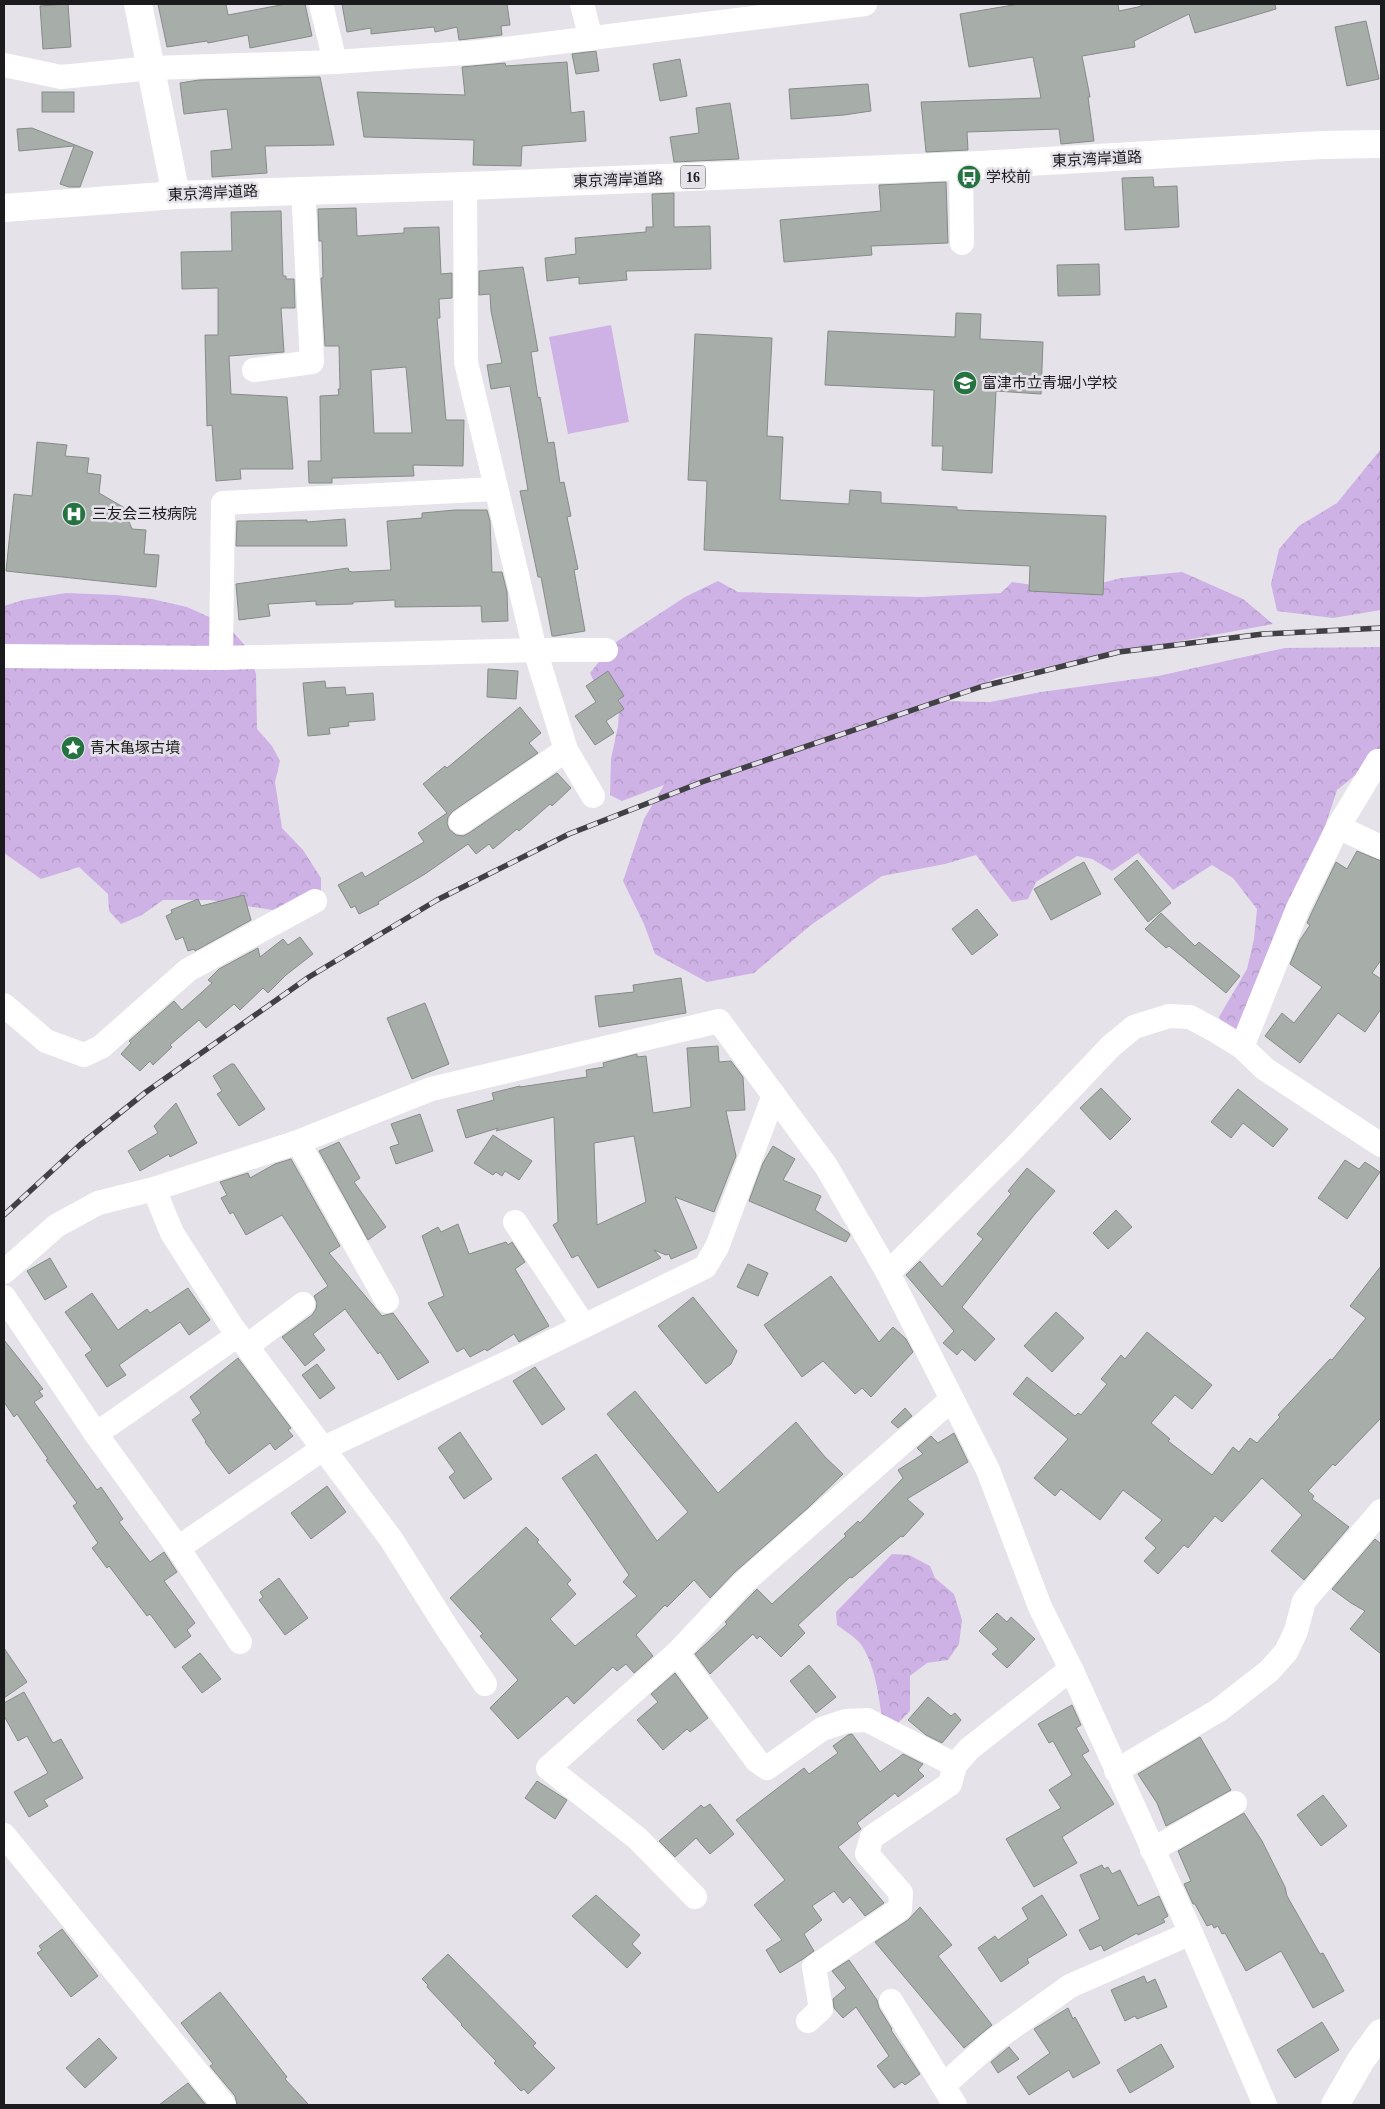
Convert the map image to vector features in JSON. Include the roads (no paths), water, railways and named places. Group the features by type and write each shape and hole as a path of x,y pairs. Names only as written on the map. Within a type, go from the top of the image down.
{"main road":[{"path":"138,4 176,195"},
{"name":"東京湾岸道路","path":"4,208 176,195 466,186 961,166 1322,145 1381,144"},
{"path":"1335,2105 1361,2060 1381,2033"}],"street":[{"path":"321,4 335,62"},
{"path":"582,4 591,39"},
{"path":"4,65 61,77 152,68 335,62 480,52 865,4"},
{"path":"961,166 962,243"},
{"path":"466,186 466,362 534,650 566,750 593,796"},
{"path":"254,370 312,362 303,190"},
{"path":"221,658 223,503 495,489"},
{"path":"4,656 221,658 606,650"},
{"path":"461,822 566,750"},
{"path":"1242,1047 1298,908 1338,827 1378,761 1381,761"},
{"path":"1338,827 1381,847"},
{"path":"4,1005 46,1041 84,1056 101,1047 188,970 315,901"},
{"path":"888,1273 1015,1147 1111,1046 1134,1027 1169,1016 1190,1017 1242,1047 1265,1069 1381,1145"},
{"path":"4,1272 56,1226 98,1203 154,1189 298,1142 431,1089 719,1022 826,1166 888,1273 988,1470 1040,1607 1071,1669 1191,1933 1265,2105"},
{"path":"178,1548 324,1448 705,1267 718,1247 774,1095"},
{"path":"298,1142 387,1301"},
{"path":"154,1189 172,1233 242,1340 391,1539 485,1684"},
{"path":"515,1222 584,1326"},
{"path":"4,1297 96,1434 178,1548 240,1642"},
{"path":"96,1434 242,1340 303,1304"},
{"path":"695,1896 636,1838 548,1768 677,1653 744,1582 952,1399"},
{"path":"1116,1771 1219,1710 1269,1671 1286,1652 1296,1631 1304,1601 1381,1511"},
{"path":"677,1653 757,1761 767,1768 822,1728 846,1721 867,1720 955,1765"},
{"path":"808,2021 821,2009 814,1967 900,1909 901,1893 867,1854 872,1837 950,1784 955,1765 969,1749 1071,1669"},
{"path":"1152,1850 1235,1802"},
{"path":"4,1835 224,2105"},
{"path":"891,2001 949,2096 992,2042 1070,1986 1191,1933"}],"railway":[{"path":"4,1215 80,1145 146,1092 309,977 437,900 569,834 702,782 980,687 1119,652 1263,634 1381,628"}],"place":[{"name":"学校前","path":"969,177"},
{"name":"富津市立青堀小学校","path":"965,383"},
{"name":"三友会三枝病院","path":"74,514"},
{"name":"青木亀塚古墳","path":"73,748"}]}
